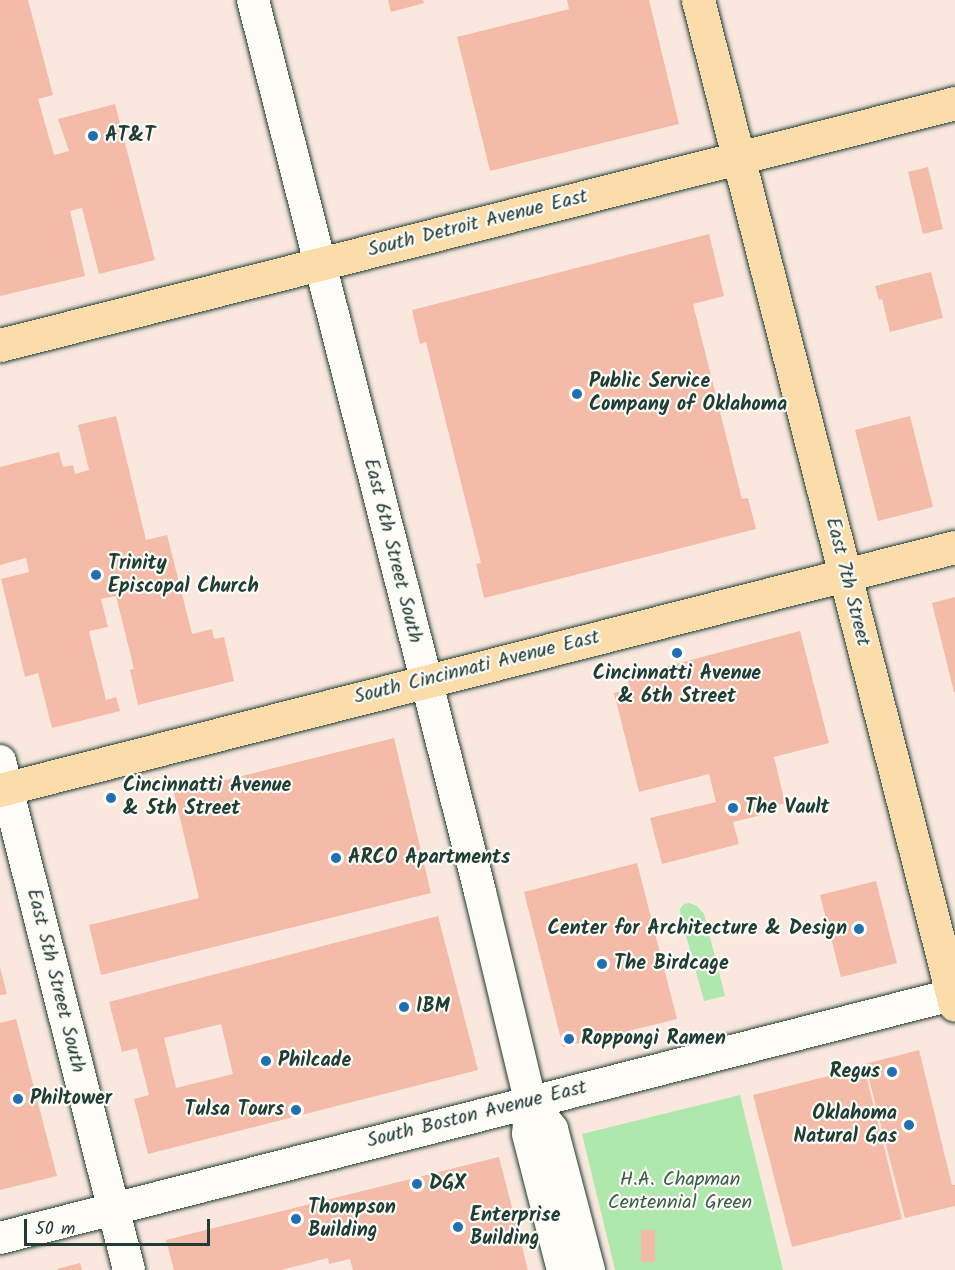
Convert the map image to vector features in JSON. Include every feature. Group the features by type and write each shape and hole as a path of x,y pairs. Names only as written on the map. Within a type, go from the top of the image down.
{"main road":[{"name":"East 7th Street","path":"698,0 954,998"},
{"name":"South Detroit Avenue East","path":"0,345 955,103"},
{"name":"South Cincinnati Avenue East","path":"2,780 425,682 955,547"}],"street":[{"name":"East 6th Street South","path":"253,0 480,892 530,1101 528,1134 563,1270"},
{"name":"East 5th Street South","path":"2,780 129,1270"},
{"name":"South Boston Avenue East","path":"0,1238 530,1101 954,998"},
{"name":"East 6th Street South","path":"530,1101 552,1129 589,1270"}],"green space":[{"path":"684,904 697,906 704,914 725,996 704,1001 681,917 680,909"},
{"name":"H.A. Chapman Centennial Green","path":"740,1095 783,1270 615,1270 582,1134"}],"building":[{"name":"AT&T","path":"0,0 28,0 53,95 38,99 54,155 69,151 58,119 115,104 155,260 99,274 82,208 70,211 85,276 0,296"},
{"path":"388,0 423,0 424,3 391,12"},
{"path":"567,0 649,0 679,124 490,171 457,37 569,9"},
{"path":"928,167 943,229 923,234 908,172"},
{"name":"Public Service Company of Oklahoma","path":"709,234 724,296 693,304 742,499 748,498 756,529 484,598 476,564 481,563 426,342 420,344 412,310"},
{"path":"931,272 943,318 890,332 882,299 879,300 875,286"},
{"name":"Trinity Episcopal Church","path":"116,416 146,540 167,535 192,634 212,629 214,639 224,637 234,681 138,705 130,670 134,669 116,596 101,599 108,627 89,631 106,700 116,697 120,711 52,728 38,673 25,677 1,579 29,572 26,558 0,565 0,467 59,452 63,467 73,465 75,474 89,470 78,425"},
{"path":"910,416 933,507 878,521 855,430"},
{"path":"955,597 955,692 954,692 932,603"},
{"path":"800,631 829,743 774,757 785,803 775,806 777,811 733,822 739,844 662,864 650,818 716,802 709,774 639,792 614,693 630,689 627,677"},
{"name":"ARCO Apartments","path":"394,738 431,893 101,975 89,925 199,898 174,793"},
{"name":"The Birdcage","path":"637,863 677,1019 563,1047 524,892"},
{"name":"Center for Architecture & Design","path":"876,881 897,963 841,977 820,895"},
{"path":"438,916 478,1070 148,1154 134,1099 149,1095 137,1048 122,1052 109,1002","holes":["221,1024 233,1074 176,1088 164,1038"]},
{"path":"0,967 7,994 0,995"},
{"name":"Philtower","path":"16,1019 57,1176 0,1190 0,1023"},
{"name":"Oklahoma Natural Gas","path":"919,1050 952,1185 955,1185 955,1206 905,1218 865,1064"},
{"path":"864,1067 902,1219 792,1247 753,1095"},
{"path":"499,1157 528,1270 353,1270 350,1259 329,1264 328,1258 281,1270 174,1270 166,1240"},
{"path":"641,1230 655,1230 655,1262 641,1262"},
{"path":"80,1263 82,1270 57,1269"}],"place":[{"name":"AT&T","path":"93,136"},
{"name":"Public Service Company of Oklahoma","path":"577,394"},
{"name":"Trinity Episcopal Church","path":"96,575"},
{"name":"Cincinnatti Avenue & 6th Street","path":"677,653"},
{"name":"Cincinnatti Avenue & 5th Street","path":"111,798"},
{"name":"The Vault","path":"733,808"},
{"name":"ARCO Apartments","path":"336,858"},
{"name":"Center for Architecture & Design","path":"859,929"},
{"name":"The Birdcage","path":"602,964"},
{"name":"IBM","path":"404,1007"},
{"name":"Roppongi Ramen","path":"569,1039"},
{"name":"Philcade","path":"266,1061"},
{"name":"Regus","path":"892,1072"},
{"name":"Philtower","path":"18,1099"},
{"name":"Tulsa Tours","path":"296,1110"},
{"name":"Oklahoma Natural Gas","path":"909,1125"},
{"name":"DGX","path":"417,1184"},
{"name":"Thompson Building","path":"296,1219"},
{"name":"Enterprise Building","path":"458,1227"}]}
